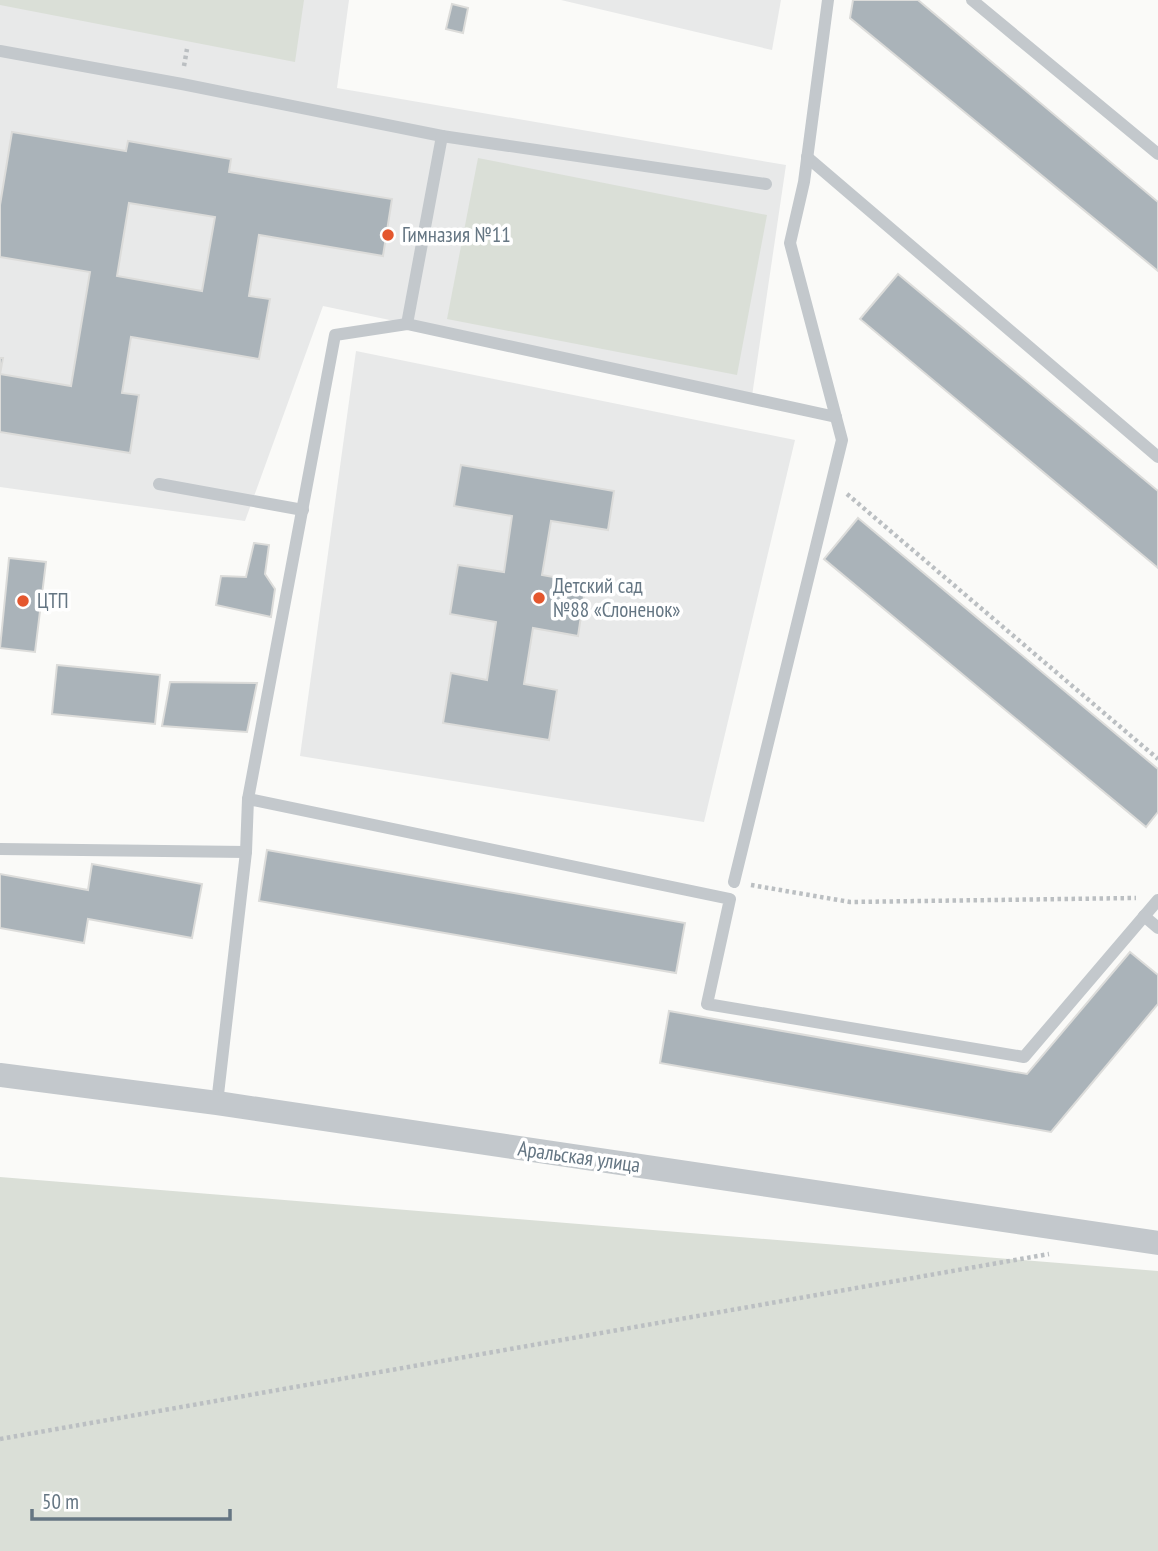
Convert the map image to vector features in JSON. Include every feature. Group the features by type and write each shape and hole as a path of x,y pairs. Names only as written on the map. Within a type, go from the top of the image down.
{"street":[{"name":"Аральская улица","path":"0,1075 217,1103 1158,1243"}],"lane":[{"path":"734,882 842,440 790,243 807,157 828,0"},
{"path":"972,0 1158,154"},
{"path":"0,51 442,136 766,184"},
{"path":"407,324 442,136"},
{"path":"807,157 1158,457"},
{"path":"217,1103 246,852 248,799 335,335 407,324 836,417"},
{"path":"159,484 303,510"},
{"path":"248,799 730,900 707,1004 1024,1057 1144,916 1151,899"},
{"path":"0,849 246,852"},
{"path":"1144,916 1158,928"}],"path":[{"path":"832,481 1158,759"},
{"path":"734,882 850,902 1151,899"},
{"path":"0,1439 1051,1254"}],"shaded area":[{"name":"Гимназия №11","path":"0,0 349,0 337,88 786,165 752,396 323,306 245,521 0,487"},
{"path":"0,0 304,0 295,62 0,5"},
{"path":"561,0 781,0 772,50"},
{"path":"478,158 767,215 737,375 447,319"},
{"name":"Детский сад №88 «Слоненок»","path":"356,351 795,440 704,822 300,756"},
{"path":"0,1177 1158,1271 1158,1551 0,1551"}],"building":[{"path":"853,0 918,0 1158,202 1158,271 850,18"},
{"path":"452,4 468,8 463,33 446,29"},
{"path":"12,132 126,151 128,141 231,159 229,172 392,199 383,256 259,235 249,296 270,299 259,359 131,337 122,393 139,395 130,453 0,432 0,374 71,386 90,272 0,257 0,205","holes":["129,203 215,217 202,291 117,276"]},
{"path":"898,274 1158,491 1158,568 860,319"},
{"path":"461,465 614,491 608,530 551,521 542,575 586,583 578,636 533,628 524,684 557,690 549,740 443,723 451,673 487,680 496,622 450,614 458,565 504,572 512,516 454,506"},
{"path":"858,518 1158,769 1158,812 1146,827 824,559"},
{"path":"254,543 269,545 265,574 275,589 271,617 216,605 221,576 246,577"},
{"name":"ЦТП","path":"9,558 46,562 35,652 0,648"},
{"path":"57,665 160,675 155,724 52,714"},
{"path":"170,682 257,683 247,732 162,726"},
{"path":"267,850 685,923 676,973 259,901"},
{"path":"92,864 202,884 192,938 88,919 84,943 0,928 0,874 88,890"},
{"path":"1130,952 1158,975 1158,1004 1051,1132 660,1063 669,1011 1027,1074"}],"place":[{"name":"Гимназия №11","path":"388,235"},
{"name":"Детский сад №88 «Слоненок»","path":"539,598"},
{"name":"ЦТП","path":"23,601"}]}
